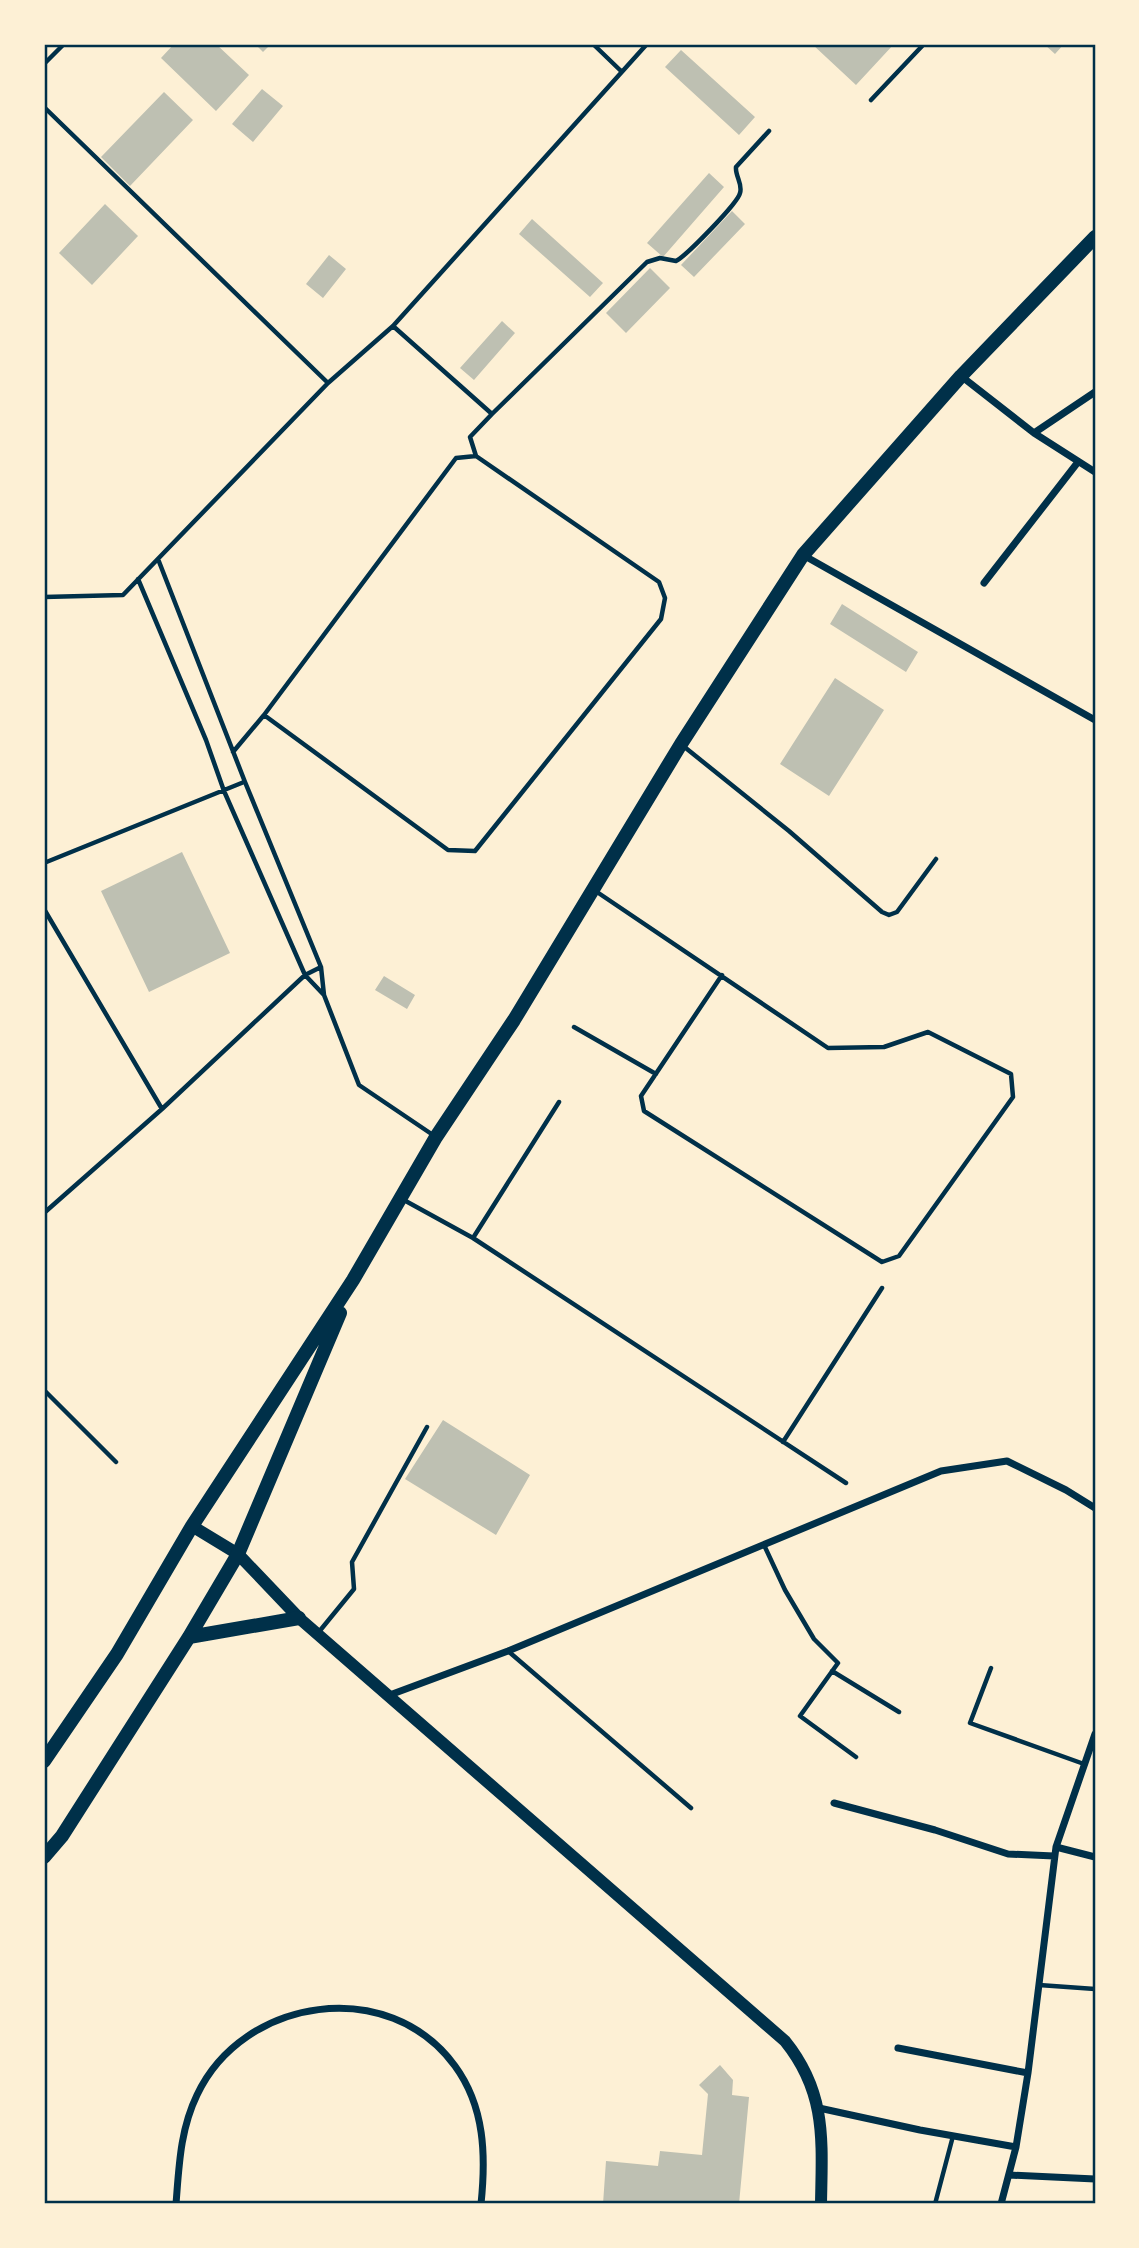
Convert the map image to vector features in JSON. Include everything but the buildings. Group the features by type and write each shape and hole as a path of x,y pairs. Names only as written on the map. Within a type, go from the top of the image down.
{"main road":[{"path":"44,1761 117,1654 192,1526 353,1280 436,1138 514,1020 681,744 803,555 961,376 1095,237"},
{"path":"44,1857 62,1836 189,1637 238,1553 353,1280"},
{"path":"189,1637 299,1618"}],"street":[{"path":"961,376 1034,433 1095,472"},
{"path":"1034,433 1095,392"},
{"path":"984,583 1078,462"},
{"path":"803,555 1095,720"},
{"path":"387,1696 508,1651 941,1471 1007,1461 1066,1490 1095,1508"},
{"path":"192,1526 238,1553 299,1618 775,2032 803,2066 819,2108 822,2141 821,2204"},
{"path":"1001,2204 1016,2147 1028,2073 1054,1856 1095,1734"},
{"path":"834,1803 935,1829 1008,1854 1054,1856"},
{"path":"1056,1847 1095,1857"},
{"path":"176,2204 184,2129 197,2093 218,2063 243,2040 273,2020 304,2011 342,2008 379,2014 396,2020 429,2040 455,2066 473,2101 481,2129 484,2160 481,2204"},
{"path":"898,2048 1028,2073"},
{"path":"819,2108 1016,2147"},
{"path":"1009,2175 1095,2179"}],"lane":[{"path":"44,64 64,44"},
{"path":"593,44 621,71"},
{"path":"44,597 123,595 328,383 393,326 647,44"},
{"path":"871,100 923,44"},
{"path":"44,107 328,383"},
{"path":"264,715 448,850 475,851 661,619 665,598 659,582 476,456 470,437 648,262 660,258 676,261 690,250 735,202 741,190 736,167 769,131"},
{"path":"393,326 492,414"},
{"path":"233,752 264,715 456,458 476,456"},
{"path":"158,559 321,967 324,995 359,1085 436,1138"},
{"path":"138,579 206,740 224,791 305,975 324,995"},
{"path":"681,744 789,831 882,912 889,915 897,912 936,859"},
{"path":"44,863 245,782"},
{"path":"592,888 722,975 828,1048 884,1047 928,1032 1011,1074 1013,1097 899,1256 882,1262 644,1111 641,1096 722,975"},
{"path":"44,909 162,1110"},
{"path":"44,1213 162,1110 305,975 321,967"},
{"path":"574,1027 656,1074"},
{"path":"473,1238 559,1102"},
{"path":"401,1199 473,1238 846,1483"},
{"path":"783,1442 882,1288"},
{"path":"44,1390 116,1462"},
{"path":"317,1634 355,1589 352,1562 427,1427"},
{"path":"764,1545 785,1590 814,1639 838,1663 800,1716 856,1758"},
{"path":"508,1651 691,1808"},
{"path":"991,1668 970,1723 1084,1764"},
{"path":"832,1671 899,1712"},
{"path":"1038,1985 1095,1989"},
{"path":"935,2204 953,2136"}]}
